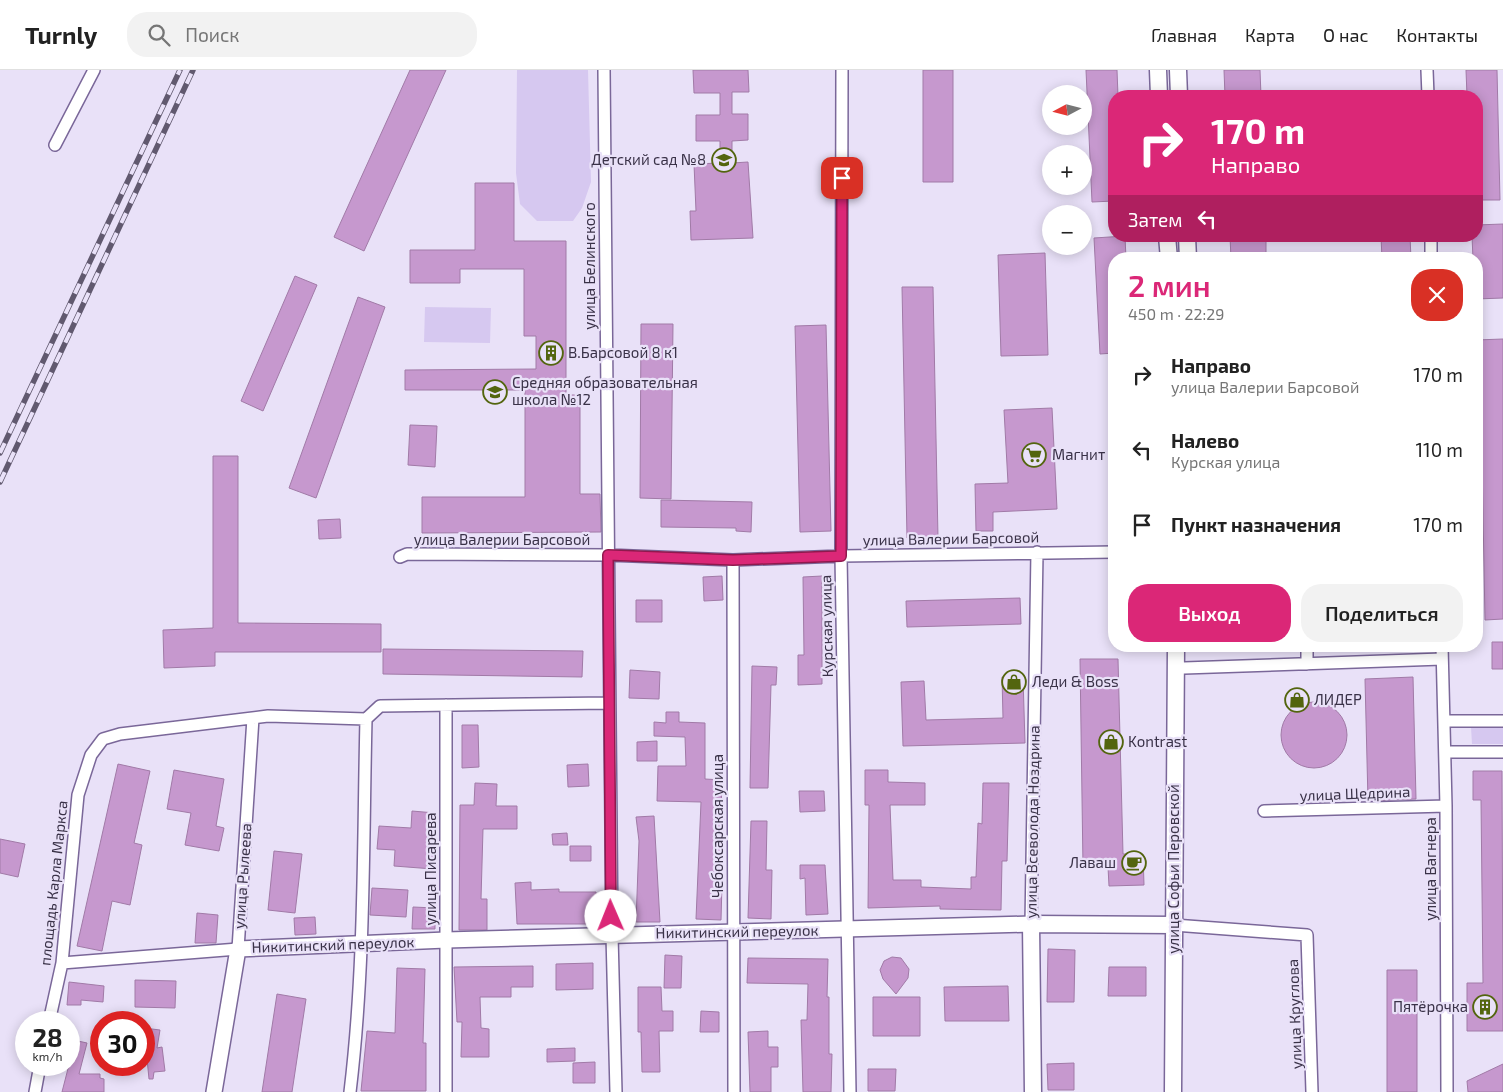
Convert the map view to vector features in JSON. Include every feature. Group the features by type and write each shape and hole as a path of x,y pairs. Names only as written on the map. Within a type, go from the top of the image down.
{"main road":[{"path":"1158,70 1159,90"},
{"path":"1178,70 1180,90"},
{"name":"улица Софьи Перовской","path":"1173,1092 1176,652"},
{"name":"Никитинский переулок","path":"1031,924 1174,925"},
{"name":"улица Всеволода Ноздрина","path":"1031,924 1033,1092"}],"street":[{"path":"55,145 94,70"},
{"name":"улица Белинского","path":"604,70 609,703 616,1092"},
{"name":"Курская улица","path":"842,70 841,556 850,1092"},
{"path":"1427,70 1428,90"},
{"name":"улица Всеволода Ноздрина","path":"1031,924 1037,552"},
{"name":"улица Валерии Барсовой","path":"400,556 407,554 608,555 733,560 841,556 1108,552"},
{"name":"Чебоксарская улица","path":"733,560 734,1092"},
{"path":"1307,652 1307,664"},
{"name":"улица Вагнера","path":"1442,652 1446,806 1446,1092"},
{"path":"1176,666 1184,668 1442,659"},
{"path":"253,718 268,716 366,719 380,706 609,703"},
{"name":"улица Писарева","path":"446,705 446,1092"},
{"name":"площадь Карла Маркса","path":"51,1011 62,963 78,795 91,755 103,739 120,734 253,718"},
{"name":"улица Рылеева","path":"214,1092 238,949 253,718"},
{"path":"350,1092 356,1042 361,944 366,719"},
{"path":"1444,721 1503,721"},
{"path":"1445,752 1503,752"},
{"name":"улица Щедрина","path":"1264,811 1446,806"},
{"name":"Никитинский переулок","path":"62,963 238,949 446,940 1031,924"},
{"name":"улица Круглова","path":"1174,925 1308,936 1312,1092"},
{"path":"35,1092 38,1076"}],"shaded area":[{"path":"517,70 588,70 591,182 582,208 573,221 537,221 520,204 516,173"},
{"path":"425,307 491,308 490,343 424,342"},
{"path":"1471,727 1503,727 1503,744 1472,744"}],"building":[{"path":"410,70 446,70 364,251 334,237"},
{"path":"693,70 748,70 749,92 732,92 732,114 748,114 748,140 732,141 732,163 748,162 753,238 691,240 690,211 696,211 694,164 720,163 720,141 696,141 696,115 720,115 720,93 694,93"},
{"path":"923,70 953,70 953,182 923,182"},
{"path":"1086,70 1117,70 1118,90 1108,90 1108,201 1092,202 1092,145 1089,145 1089,135 1092,135 1092,85 1087,85"},
{"path":"1224,70 1260,70 1261,90 1225,90"},
{"path":"1466,70 1497,70 1500,200 1483,200 1483,90 1467,90"},
{"name":"В.Барсовой 8 к1","path":"475,183 514,183 514,241 566,241 566,395 580,395 580,494 600,494 601,532 422,533 422,497 525,497 525,390 405,390 405,370 536,369 536,336 524,336 524,269 460,269 460,283 410,283 410,250 475,250"},
{"path":"1503,224 1503,298 1483,299 1483,252 1473,252 1472,242 1483,242 1483,225"},
{"path":"1108,237 1108,242 1125,242 1126,252 1108,252 1108,353 1100,354 1094,238"},
{"path":"1230,242 1266,242 1266,252 1231,252"},
{"path":"1381,242 1410,242 1411,252 1382,252"},
{"path":"1042,253 1042,255 1045,255 1048,355 1001,356 998,255"},
{"path":"295,276 317,285 263,411 241,401"},
{"path":"902,287 933,287 938,538 907,538"},
{"path":"358,297 385,307 316,498 289,488"},
{"path":"641,324 673,324 671,499 640,498"},
{"path":"826,325 831,531 800,532 795,326"},
{"path":"1503,339 1503,619 1485,620 1483,514 1483,340"},
{"path":"1052,408 1057,509 993,512 993,531 976,531 975,484 1008,483 1004,410"},
{"path":"410,425 437,426 435,467 408,465"},
{"path":"213,456 238,456 238,623 381,624 381,652 215,652 215,666 164,668 163,630 213,628"},
{"path":"661,500 752,502 751,532 736,531 736,528 661,527"},
{"path":"340,519 341,538 319,539 318,520"},
{"path":"722,576 723,600 704,601 703,577"},
{"path":"822,576 822,684 798,685 798,655 804,655 803,577"},
{"path":"1020,598 1021,624 907,627 906,601"},
{"path":"636,600 662,600 662,622 636,622"},
{"path":"1492,642 1503,642 1503,669 1492,669"},
{"path":"383,649 583,651 582,677 383,674"},
{"path":"1080,659 1118,659 1123,854 1143,854 1144,885 1109,886 1108,867 1083,867"},
{"path":"752,666 777,667 776,685 771,685 768,788 750,788"},
{"path":"630,670 660,672 659,699 629,698"},
{"path":"1002,677 1023,677 1025,743 903,746 901,682 924,681 926,720 1003,718"},
{"path":"1413,677 1416,799 1368,801 1365,679"},
{"path":"1307,702 1321,702 1333,707 1342,716 1347,728 1345,748 1338,759 1321,768 1307,768 1295,763 1286,754 1281,742 1281,728 1286,716 1295,707"},
{"path":"666,712 679,712 679,722 705,723 705,779 722,780 721,811 724,811 721,920 696,919 701,802 657,801 658,766 686,766 685,737 654,736 654,722 666,723"},
{"path":"462,725 478,725 479,767 462,768"},
{"path":"657,741 657,761 637,761 637,742"},
{"path":"118,764 150,771 134,843 142,845 130,905 112,901 102,951 77,946"},
{"path":"588,764 589,786 568,787 567,765"},
{"path":"174,770 224,779 216,826 224,828 219,851 185,845 191,813 167,809"},
{"path":"865,770 888,770 888,782 925,783 925,805 890,805 893,880 921,880 921,887 971,889 971,877 976,877 978,823 982,824 983,783 1009,783 1007,861 1002,861 1001,910 940,909 940,906 868,908 869,805 865,805"},
{"path":"1473,771 1502,771 1503,1031 1467,1031 1467,983 1483,983 1481,800 1473,800"},
{"path":"475,783 497,784 496,806 517,806 517,829 483,829 481,899 487,899 487,930 459,930 460,805 474,805"},
{"path":"799,791 824,791 825,811 800,812"},
{"path":"412,811 435,813 433,869 394,866 395,850 377,849 379,826 411,828"},
{"path":"654,816 660,922 636,922 639,841 636,817"},
{"path":"751,821 767,821 766,870 772,870 771,919 748,918"},
{"path":"567,833 568,845 553,845 552,834"},
{"path":"0,839 25,844 18,877 0,873"},
{"path":"570,846 591,846 591,861 570,861"},
{"path":"274,851 302,854 295,913 268,910"},
{"path":"800,865 825,865 828,914 806,915 805,878 800,879"},
{"path":"531,882 531,890 559,889 559,892 596,892 597,924 517,924 515,883"},
{"path":"372,888 408,890 406,917 370,915"},
{"path":"413,907 435,908 435,929 412,929"},
{"path":"197,913 218,915 216,943 195,943"},
{"path":"315,917 316,934 295,935 294,918"},
{"path":"1048,949 1075,950 1074,1002 1047,1002"},
{"path":"665,955 682,956 681,988 664,988"},
{"path":"892,957 901,958 909,969 908,978 896,994 883,979 880,970 884,961"},
{"path":"748,958 828,959 829,1054 832,1054 831,1092 803,1092 801,1020 807,1020 808,984 747,983"},
{"path":"593,963 593,989 556,990 556,964"},
{"path":"533,966 533,987 511,987 511,997 480,997 481,1028 489,1029 489,1057 461,1057 462,1022 457,1022 454,967"},
{"path":"1109,967 1146,967 1146,996 1108,996"},
{"path":"397,968 425,969 423,1043 426,1043 426,1091 361,1091 367,1031 395,1033"},
{"path":"1387,970 1417,970 1417,1092 1387,1092"},
{"path":"135,980 176,981 175,1008 135,1007"},
{"path":"69,982 104,986 103,1002 81,1000 81,1005 67,1005"},
{"path":"1008,986 1009,1021 945,1021 944,987"},
{"path":"638,987 661,987 662,1011 673,1011 673,1031 659,1031 660,1072 642,1072 641,1032 638,1032"},
{"path":"277,994 306,999 292,1092 262,1092"},
{"path":"873,997 920,997 920,1036 873,1036"},
{"path":"701,1011 719,1012 719,1032 700,1032"},
{"path":"155,1029 160,1030 157,1048 162,1047 165,1071 155,1072"},
{"path":"768,1031 768,1047 778,1047 778,1067 771,1067 771,1092 750,1092 748,1032"},
{"path":"80,1041 87,1043 80,1070"},
{"path":"575,1048 575,1061 547,1062 547,1049"},
{"path":"595,1062 595,1083 573,1083 573,1063"},
{"path":"1074,1063 1074,1090 1048,1090 1047,1064"},
{"path":"1503,1064 1503,1092 1468,1092 1467,1081"},
{"path":"868,1069 896,1069 895,1091 868,1091"},
{"path":"90,1074 90,1076 100,1076 100,1078 104,1079 104,1092 62,1092 66,1076"}],"railway":[{"path":"0,453 180,70"},
{"path":"0,482 193,70"}],"place":[{"name":"Детский сад №8","path":"724,160"},
{"name":"В.Барсовой 8 к1","path":"551,353"},
{"name":"Средняя образовательная школа №12","path":"495,392"},
{"name":"Магнит","path":"1034,455"},
{"name":"Леди & Boss","path":"1014,682"},
{"name":"ЛИДЕР","path":"1297,700"},
{"name":"Kontrast","path":"1111,742"},
{"name":"Лаваш","path":"1134,863"},
{"name":"Пятёрочка","path":"1485,1007"}],"route":[{"path":"611,916 608,555 733,560 841,556 842,178"}]}
